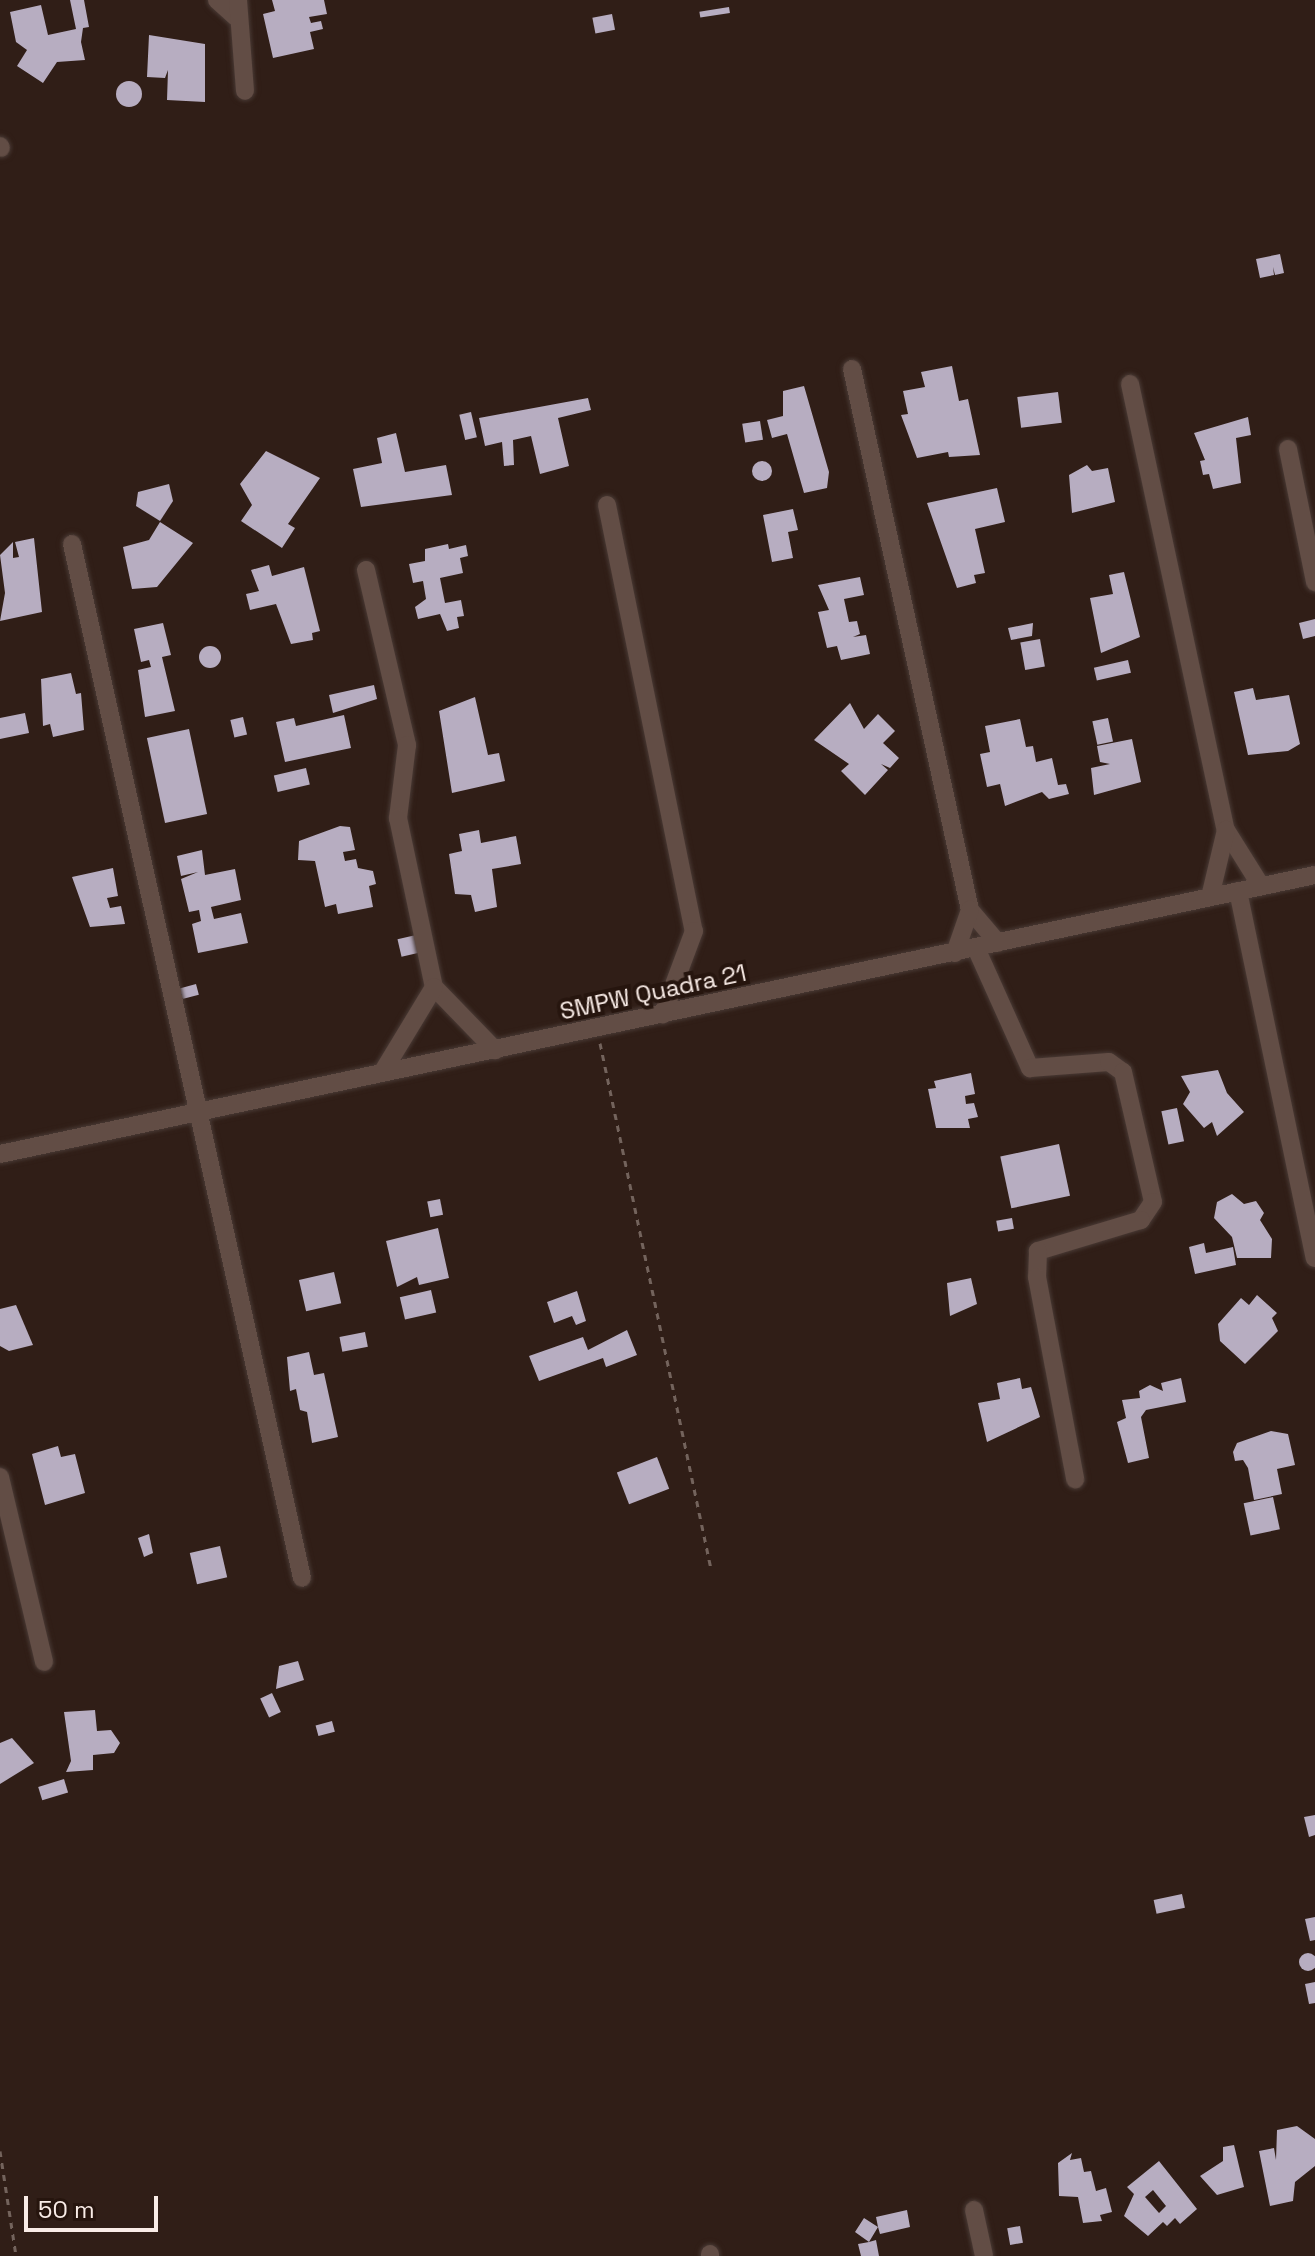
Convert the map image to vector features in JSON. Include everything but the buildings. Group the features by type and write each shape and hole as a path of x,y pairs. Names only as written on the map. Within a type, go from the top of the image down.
{"street":[{"path":"217,0 237,9 245,91"},
{"path":"852,369 970,910 998,943"},
{"path":"1130,384 1226,830 1261,886"},
{"path":"1288,449 1310,527 1315,582"},
{"path":"607,505 694,931 663,1014"},
{"path":"72,544 194,1112 302,1578"},
{"path":"366,570 407,745 398,818 434,987 495,1050"},
{"path":"1210,897 1226,830"},
{"name":"SMPW Quadra 21","path":"0,1154 1315,875"},
{"path":"1238,891 1315,1258"},
{"path":"955,953 970,910"},
{"path":"976,948 1030,1068 1109,1062 1123,1072 1153,1202 1141,1220 1038,1251 1037,1277 1075,1479"},
{"path":"382,1073 434,987"},
{"path":"0,1477 44,1662"},
{"path":"974,2210 984,2256"}],"path":[{"path":"597,1028 711,1569"},
{"path":"0,2151 16,2256"}]}
